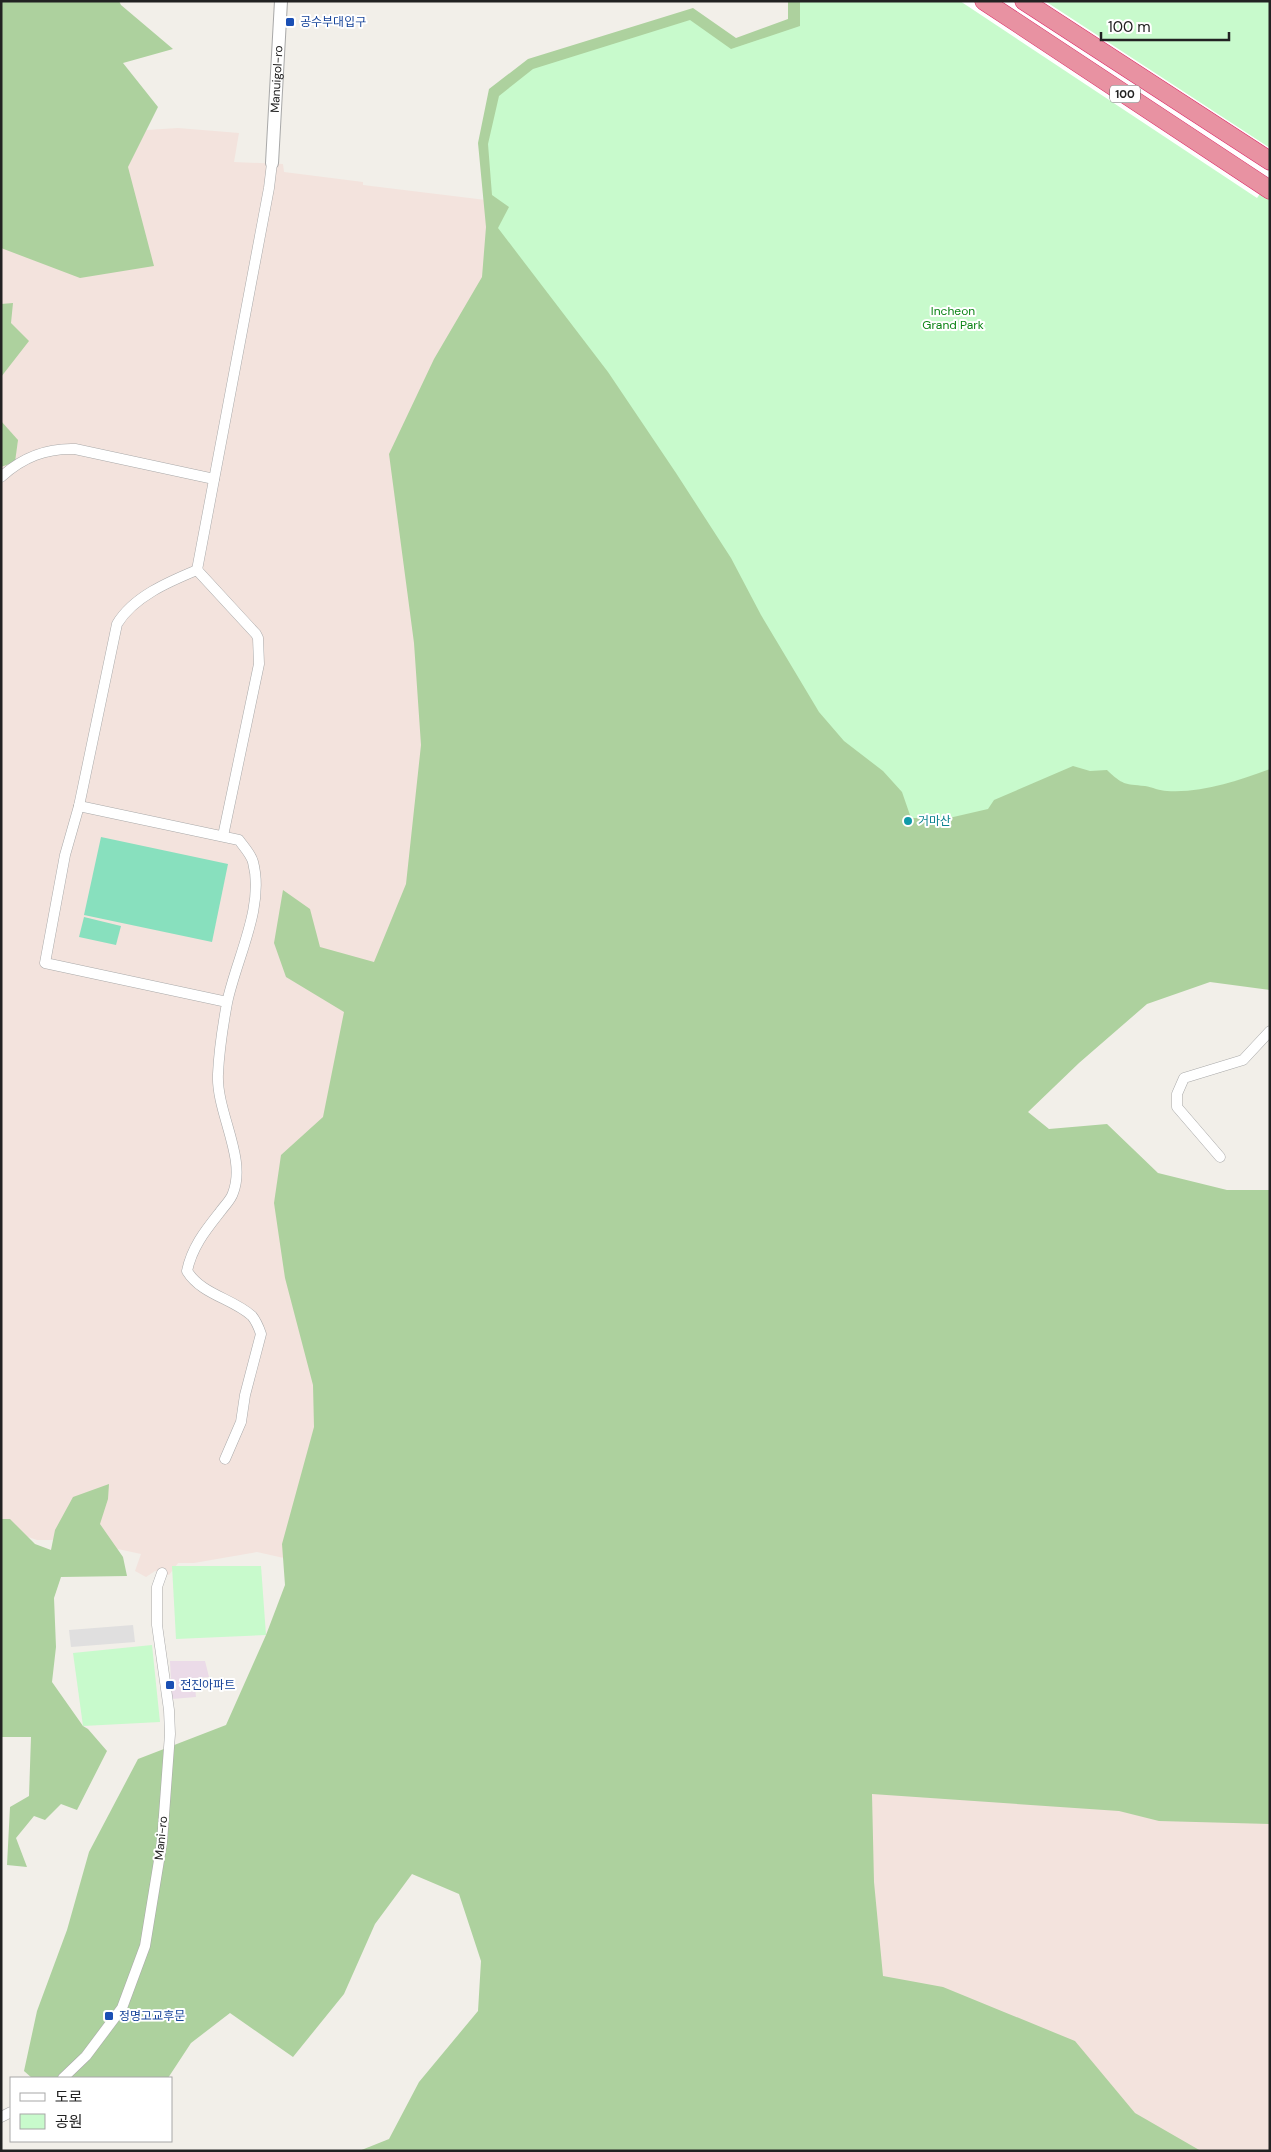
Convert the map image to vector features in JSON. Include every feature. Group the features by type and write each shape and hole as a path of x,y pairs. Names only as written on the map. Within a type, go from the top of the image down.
{"highway":[{"name":"100","path":"984,1 1267,188"},
{"name":"100","path":"1024,1 1270,161"}],"street":[{"name":"Manuigol-ro","path":"272,160 280,1"},
{"path":"197,570 269,188 272,160"},
{"path":"1,476 11,468 43,451 75,449 214,479"},
{"path":"197,570 134,603 124,612 117,624 78,806 65,855 45,963 227,1002"},
{"path":"197,570 256,634 260,651 259,664 223,836"},
{"path":"78,806 239,840 253,860 256,886 248,930 227,1002 218,1074 218,1096 237,1173 233,1194 199,1239 190,1258 187,1271 202,1286 252,1316 261,1334 245,1395 241,1422 225,1459"},
{"path":"1220,1157 1178,1107 1177,1094 1184,1078 1243,1060 1270,1031"},
{"name":"Mani-ro","path":"64,2077 86,2056 122,2008 145,1946 162,1842 170,1734 169,1710 157,1625 157,1587 162,1573"}],"shaded area":[{"path":"178,128 239,133 234,162 283,164 284,172 363,182 363,185 494,201 581,343 306,1563 257,1552 194,1563 178,1563 169,1575 155,1571 146,1577 135,1571 141,1554 76,1540 37,1540 13,1532 1,1525 1,188 131,131"},
{"path":"1270,1422 1270,2151 1101,2151 866,2029 847,1799"},
{"path":"133,1625 135,1642 71,1647 69,1630"},
{"path":"170,1661 205,1661 209,1677 194,1678 196,1697 172,1699"}],"green space":[{"path":"1,1 119,1 121,5 173,49 123,63 158,107 128,167 154,266 80,278 1,248"},
{"path":"788,1 1242,1 1270,18 1270,990 1210,982 1147,1004 1079,1063 1028,1112 1049,1129 1107,1124 1158,1173 1227,1190 1270,1190 1270,1824 1159,1821 1119,1811 872,1794 874,1882 883,1976 943,1987 1075,2041 1135,2113 1201,2151 359,2151 389,2139 419,2082 478,2011 481,1961 459,1894 412,1874 375,1924 344,1994 293,2057 230,2013 191,2043 169,2077 31,2077 24,2071 37,2011 67,1930 89,1852 138,1759 226,1725 266,1635 285,1585 282,1544 314,1427 313,1385 285,1278 274,1203 281,1155 323,1117 344,1012 286,977 274,943 283,890 310,909 320,947 374,962 406,884 421,745 414,643 389,454 434,359 482,277 486,227 478,143 489,89 528,59 693,8 736,38 788,19"},
{"name":"Incheon Grand Park","path":"800,1 1270,1 1270,769 1207,788 1167,791 1124,783 1107,770 1090,771 1073,766 994,800 988,809 949,818 911,818 902,792 883,771 844,741 819,712 761,615 731,558 676,473 608,372 498,228 509,207 492,195 488,144 499,96 533,69 690,20 731,49 800,26"},
{"path":"13,303 11,323 29,341 1,377 1,304"},
{"path":"1,421 18,440 15,462 1,467"},
{"path":"101,837 228,864 212,942 84,915"},
{"path":"84,917 121,926 116,945 79,937"},
{"path":"109,1484 108,1499 100,1524 123,1557 127,1576 61,1577 54,1598 56,1647 52,1682 83,1726 88,1729 107,1751 77,1810 61,1804 45,1820 34,1816 16,1838 27,1867 7,1865 10,1807 29,1796 31,1737 1,1737 1,1519 10,1519 35,1544 51,1550 55,1530 73,1497"},
{"path":"172,1566 261,1566 266,1635 176,1639"},
{"path":"152,1645 160,1722 83,1726 73,1653"}],"pier":[{"path":"960,1 1045,1 1270,148 1270,179 1257,198"}],"place":[{"name":"공수부대입구","path":"290,22"},
{"name":"거마산","path":"908,821"},
{"name":"전진아파트","path":"170,1685"},
{"name":"정명고교후문","path":"109,2016"}]}
